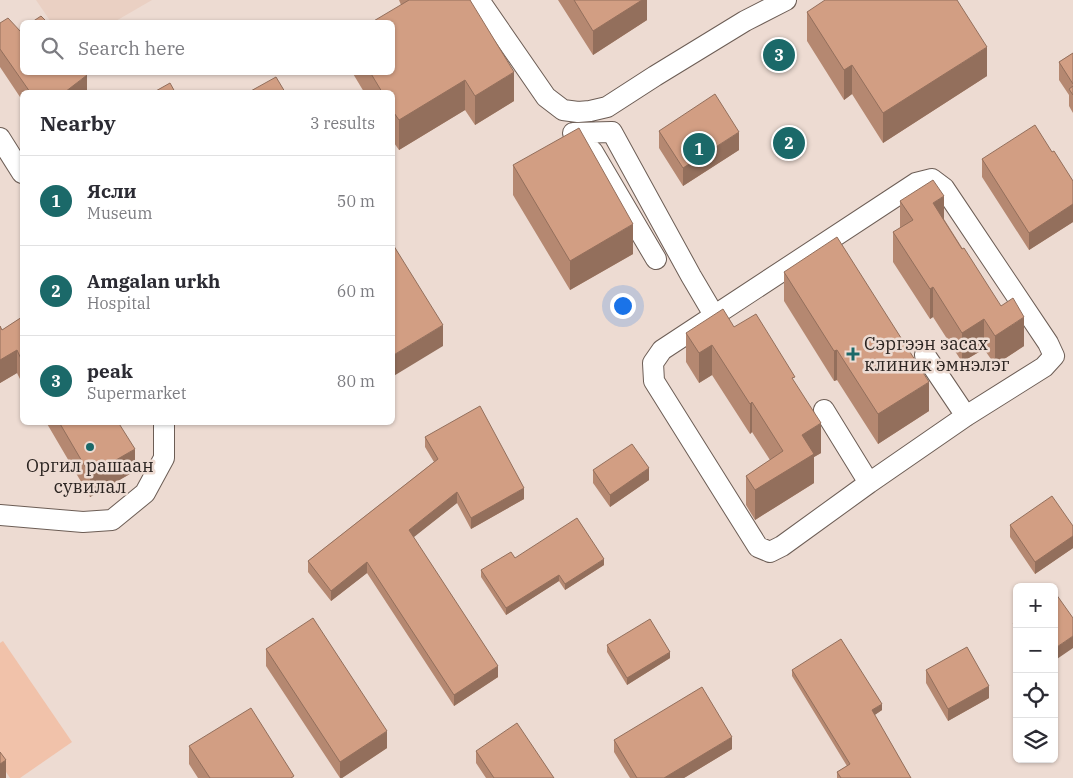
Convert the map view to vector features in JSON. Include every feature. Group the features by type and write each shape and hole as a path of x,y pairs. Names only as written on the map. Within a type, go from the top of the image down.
{"street":[{"path":"479,0 546,98 573,133 593,152 656,259"},
{"path":"546,98 563,110 578,112 608,107 745,20 786,0"},
{"path":"573,133 612,132 714,315"},
{"path":"0,138 20,170"},
{"path":"932,179 944,188 1054,356 1044,367 966,416 782,546 770,552 758,547 654,381 653,363 662,350 714,315 916,183 932,179"},
{"path":"925,355 966,416"},
{"path":"824,410 869,483"},
{"path":"0,515 83,522 112,520 146,493 164,458 164,425"}],"shaded area":[{"path":"36,0 152,0 117,20 50,20"},
{"path":"3,641 72,742 20,778 10,778 0,763 0,643"}],"building":[{"path":"409,0 470,0 514,72 475,96 465,80 399,120 395,114 395,90 381,90 372,75 395,75 395,20 375,20"},
{"path":"574,0 642,0 593,31"},
{"path":"825,0 957,0 987,47 883,113 852,65 844,70 807,12"},
{"path":"41,16 45,20 35,20"},
{"path":"8,18 20,31 20,75 87,75 68,90 29,90 0,49 0,23"},
{"path":"1073,53 1073,84 1059,62"},
{"path":"276,77 284,90 253,90"},
{"path":"170,83 174,90 158,90"},
{"path":"1073,86 1073,95 1069,89"},
{"path":"715,94 739,132 683,168 659,131"},
{"path":"1035,125 1073,181 1073,204 1029,233 982,159"},
{"path":"579,128 633,224 570,261 513,165"},
{"path":"933,180 944,196 933,203 962,249 964,248 1001,306 1013,298 1024,317 995,336 984,319 962,333 933,287 930,289 893,232 913,220 900,201"},
{"path":"837,237 929,382 878,414 837,350 834,351 784,272"},
{"path":"395,248 443,325 395,354"},
{"path":"723,309 734,327 756,314 795,377 792,378 821,423 802,435 814,454 755,490 746,476 783,451 752,402 750,404 712,345 699,353 686,333"},
{"path":"20,318 20,357 17,350 0,360 0,326 2,330"},
{"path":"480,406 524,488 471,518 457,492 409,530 498,666 454,695 367,562 331,591 308,561 438,459 425,437"},
{"path":"61,425 120,425 135,449 90,475"},
{"path":"632,444 649,468 610,495 593,470"},
{"path":"1052,496 1073,526 1073,536 1035,562 1010,525"},
{"path":"577,518 604,559 565,584 559,575 506,608 481,570 511,552 515,558"},
{"path":"1058,597 1073,618 1073,636 1058,646"},
{"path":"313,618 387,731 340,762 266,649"},
{"path":"650,619 670,652 627,678 607,645"},
{"path":"841,639 882,704 872,710 911,778 841,778 837,772 850,764 792,670"},
{"path":"967,647 989,686 948,709 926,670"},
{"path":"702,687 732,737 664,778 637,778 614,740"},
{"path":"251,708 294,776 291,778 210,778 189,746"},
{"path":"517,723 554,778 494,778 476,751"},
{"path":"0,752 6,760 0,764"}],"place":[{"name":"peak","path":"779,55"},
{"name":"Amgalan urkh","path":"789,143"},
{"name":"Ясли","path":"699,149"},
{"name":"Сэргээн засах клиник эмнэлэг","path":"853,354"},
{"name":"Оргил рашаан сувилал","path":"90,447"}]}
